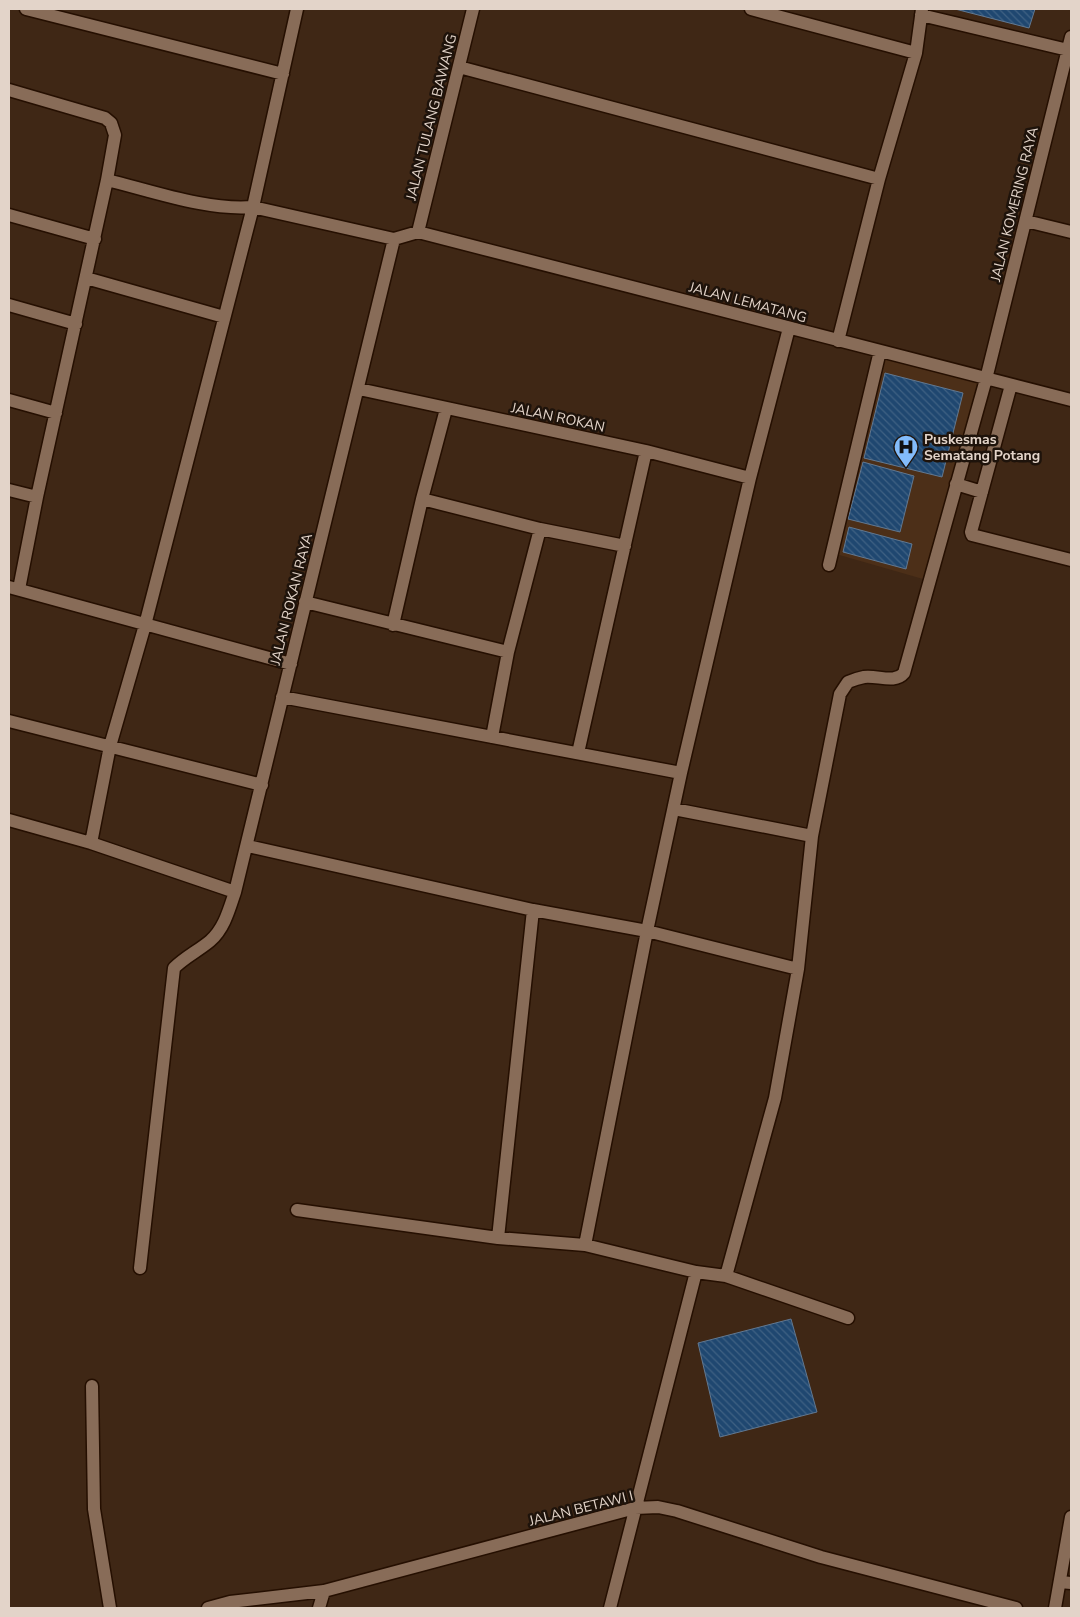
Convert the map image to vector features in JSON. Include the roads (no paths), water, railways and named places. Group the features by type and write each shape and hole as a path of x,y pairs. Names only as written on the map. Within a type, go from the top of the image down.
{"street":[{"path":"26,9 283,74"},
{"path":"91,843 110,746 145,625 253,207 298,9"},
{"name":"JALAN TULANG BAWANG","path":"418,232 473,9"},
{"path":"751,9 916,53"},
{"path":"838,341 879,179 916,53 921,12 1068,50"},
{"name":"JALAN KOMERING RAYA","path":"726,1276 775,1098 798,969 812,836 840,694 848,682 865,677 894,679 904,673 986,379 1026,221 1066,79 1071,37"},
{"path":"459,67 879,179"},
{"path":"9,90 106,118 112,123 115,135 95,239 37,497 14,588 291,664"},
{"path":"107,180 213,206 228,208 253,207 394,239 418,232"},
{"path":"9,215 95,239"},
{"path":"1026,221 1071,232"},
{"name":"JALAN LEMATANG","path":"418,232 1071,400"},
{"name":"JALAN ROKAN RAYA","path":"140,1268 174,968 182,959 210,942 220,930 236,892 394,239"},
{"path":"86,278 224,317"},
{"path":"9,305 76,324"},
{"path":"585,1245 680,773 750,478 790,328"},
{"path":"829,565 880,351"},
{"path":"1012,385 971,532 972,536 1071,560"},
{"name":"JALAN ROKAN","path":"359,389 646,451 750,478"},
{"path":"9,400 56,413"},
{"path":"393,625 422,499 446,409"},
{"path":"578,753 646,451"},
{"path":"956,484 982,492"},
{"path":"9,490 37,497"},
{"path":"422,499 540,528 625,546"},
{"path":"492,737 508,652 540,528"},
{"path":"305,602 508,652"},
{"path":"282,697 680,773"},
{"path":"9,721 262,785"},
{"path":"674,809 812,836"},
{"path":"9,820 91,843 236,892"},
{"path":"248,846 533,910 647,931 798,969"},
{"path":"498,1238 533,910"},
{"path":"297,1210 498,1238 585,1245 696,1272 726,1276 848,1318"},
{"path":"610,1608 696,1272"},
{"path":"92,1386 94,1509 110,1608"},
{"name":"JALAN BETAWI I","path":"208,1608 230,1602 324,1590 635,1508 658,1508 677,1511 821,1557 1016,1608"},
{"path":"1055,1608 1065,1582 1071,1518"},
{"path":"318,1608 324,1590"}],"place":[{"name":"Puskesmas Sematang Potang","path":"906,468"}]}
